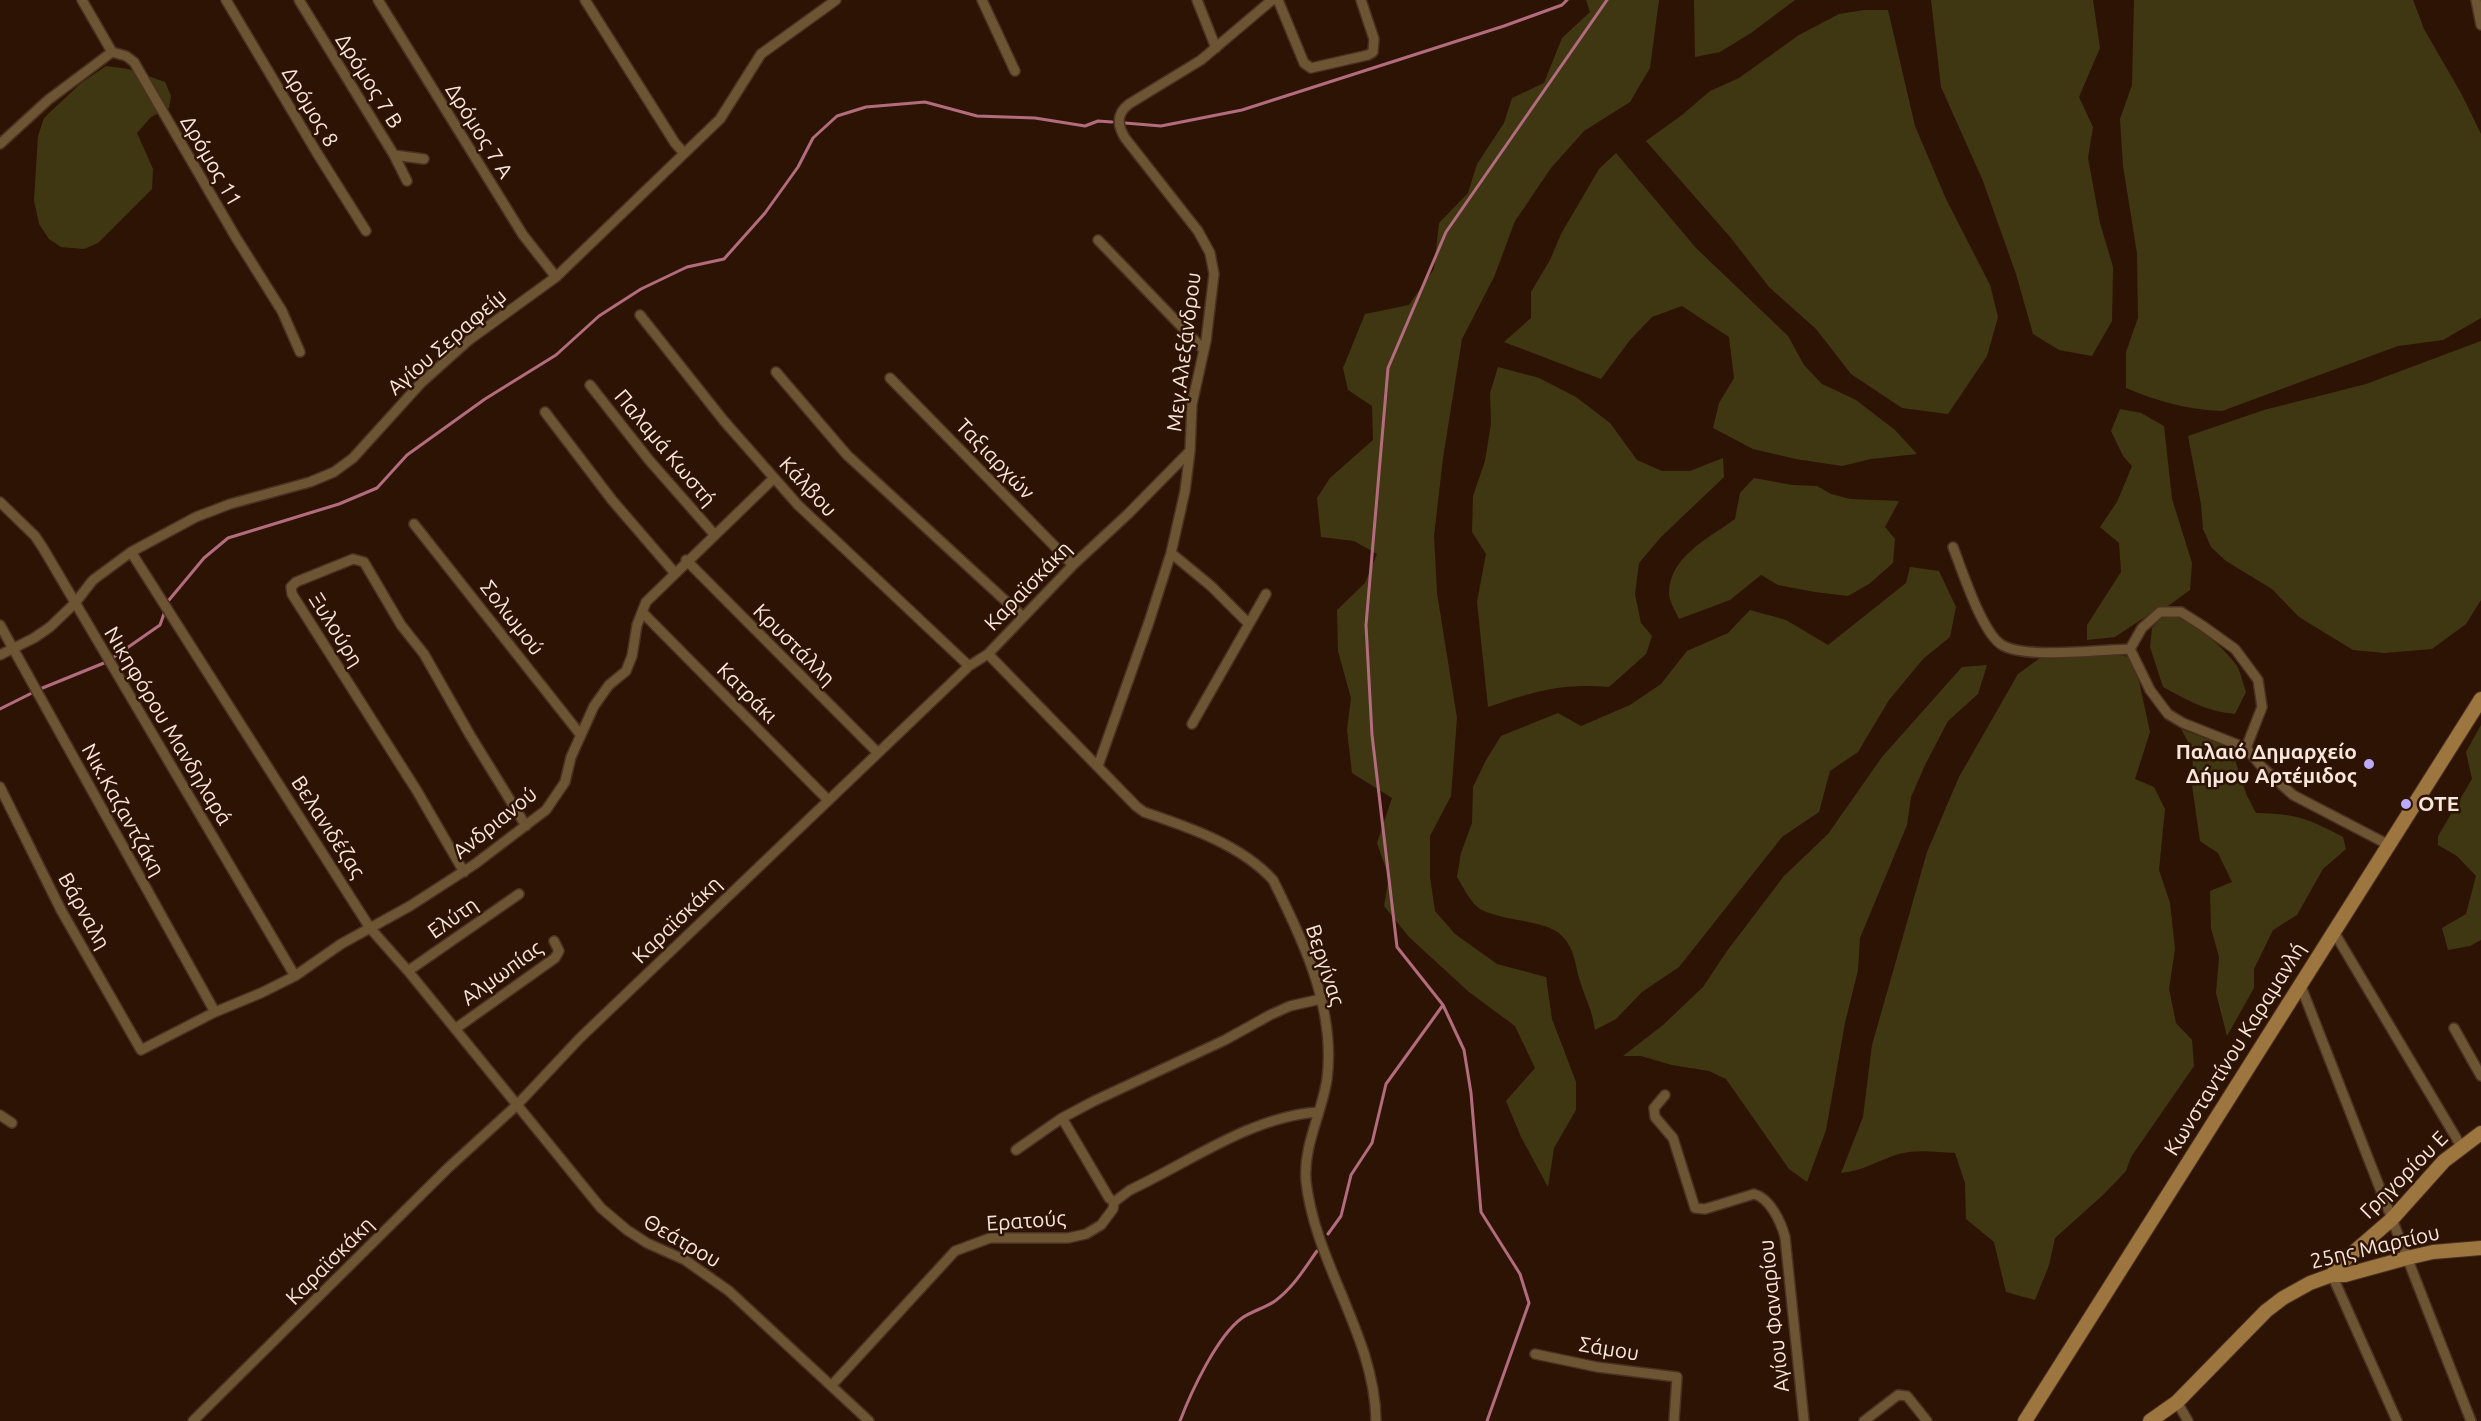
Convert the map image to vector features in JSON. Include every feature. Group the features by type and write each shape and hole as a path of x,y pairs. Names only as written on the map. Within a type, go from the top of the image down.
{"main road":[{"name":"Κωνσταντίνου Καραμανλή","path":"2025,1421 2481,699"},
{"name":"Γρηγορίου Ε","path":"2332,1275 2340,1264 2392,1219 2444,1161 2481,1133"},
{"name":"25ης Μαρτίου","path":"2150,1421 2177,1401 2266,1311 2292,1293 2332,1275 2345,1275 2433,1252 2481,1248"}],"street":[{"name":"Δρόμος 11","path":"82,0 112,52 126,56 134,62 235,237 282,311 300,352"},
{"name":"Δρόμος 8","path":"226,0 366,231"},
{"name":"Δρόμος 7 Β","path":"299,0 394,155 407,181"},
{"name":"Δρόμος 7 Α","path":"378,0 523,235 556,278"},
{"path":"585,0 675,142 684,152"},
{"name":"Αγίου Σεραφείμ","path":"0,655 15,649 50,627 75,603 93,580 131,552 196,517 230,504 310,482 334,472 353,458 421,382 469,340 556,278 720,119 761,54 836,0"},
{"path":"982,0 1015,70"},
{"path":"1197,0 1216,48"},
{"name":"Μεγ.Αλεξάνδρου","path":"1098,766 1171,553 1185,491 1192,404 1204,350 1214,274 1210,253 1192,222 1125,138 1119,123 1120,112 1129,104 1201,60 1272,0"},
{"path":"1278,0 1304,63 1308,67 1368,55 1374,49 1374,39 1361,0"},
{"path":"2476,0 2481,25"},
{"path":"0,144 48,100 112,52"},
{"path":"394,155 424,159"},
{"path":"1098,240 1204,350"},
{"name":"Κάλβου","path":"640,315 724,421 798,505 969,666"},
{"path":"776,372 847,456 1022,616"},
{"name":"Ταξιαρχών","path":"891,378 1073,565"},
{"name":"Παλαμά Κωστή","path":"590,385 649,460 714,534"},
{"path":"545,412 612,500 674,572"},
{"name":"Καραϊσκάκη","path":"192,1421 448,1168 516,1105 584,1034 969,666 988,654 1022,616 1190,451"},
{"name":"Ανδριανού","path":"141,1050 215,1012 295,976 341,944 464,872 546,810 565,782 580,734 604,692 626,670 632,656 637,625 646,602 686,560 774,478"},
{"name":"Νικηφόρου Μανδηλαρά","path":"0,502 35,536 295,976"},
{"name":"Σολωμού","path":"414,524 580,734"},
{"path":"1953,548 1982,618 1991,635 2002,645 2023,652 2130,649"},
{"name":"Βελανιδέζας","path":"131,552 370,928 408,970 516,1105"},
{"path":"1171,553 1210,586 1249,624"},
{"name":"Ξυλούρη","path":"464,872 292,594 291,587 296,582 353,559 364,562 401,625 424,654 526,826"},
{"name":"Κρυστάλλη","path":"686,560 878,753"},
{"path":"1192,724 1266,594"},
{"name":"Κατράκι","path":"642,612 828,800"},
{"path":"2130,649 2142,628 2160,612 2181,612 2235,649 2258,680 2262,707 2246,748"},
{"name":"Νικ.Καζαντζάκη","path":"0,625 215,1012"},
{"path":"2130,649 2150,690 2168,714 2183,723 2246,748 2262,767 2293,795 2389,845"},
{"name":"Βεργίνας","path":"988,654 1144,812 1206,836 1243,855 1273,880 1306,954 1321,999 1328,1037 1327,1079 1306,1163 1306,1182 1315,1222 1362,1348 1370,1377 1376,1421"},
{"name":"Βάρναλη","path":"0,787 61,910 141,1050"},
{"name":"Ελύτη","path":"408,970 519,894"},
{"path":"2334,932 2461,1146"},
{"name":"Αλμωπίας","path":"455,1029 555,958 559,951 554,941"},
{"path":"2300,984 2470,1421"},
{"path":"1016,1150 1062,1118 1094,1101 1225,1040 1270,1015 1297,1004 1321,999"},
{"path":"2454,1028 2481,1076"},
{"name":"Αγίου Φαναρίου","path":"1665,1095 1654,1108 1655,1117 1673,1138 1695,1208 1705,1209 1754,1194 1764,1198 1782,1224 1803,1421"},
{"name":"Θεάτρου","path":"516,1105 601,1208 647,1243 698,1268 729,1291 869,1421"},
{"name":"Ερατούς","path":"832,1385 955,1251 990,1238 1068,1238 1086,1234 1101,1225 1113,1209 1114,1202 1130,1190 1256,1127 1298,1114 1318,1112"},
{"path":"0,1115 12,1123"},
{"path":"1062,1118 1109,1198 1114,1202"},
{"path":"2332,1275 2397,1421"},
{"name":"Σάμου","path":"1535,1354 1597,1366 1677,1377 1674,1421"},
{"path":"1864,1421 1903,1394 1907,1395 1927,1421"},
{"path":"2177,1401 2187,1421"}],"shaded area":[{"path":"1586,0 1659,0 1650,68 1630,102 1584,131 1551,168 1515,221 1494,277 1462,339 1443,458 1434,536 1437,593 1457,718 1451,796 1430,836 1430,877 1435,911 1455,934 1497,964 1546,977 1552,1019 1576,1082 1576,1110 1554,1148 1548,1187 1521,1137 1506,1101 1535,1068 1515,1026 1469,992 1409,937 1384,906 1389,877 1377,843 1392,798 1352,773 1347,730 1351,698 1338,651 1337,610 1365,583 1377,554 1354,541 1321,537 1317,498 1330,478 1373,440 1372,406 1348,390 1343,368 1365,314 1409,305 1434,269 1439,223 1468,193 1477,164 1504,123 1512,98 1544,83 1562,38 1590,12"},
{"path":"1694,0 1795,0 1751,33 1720,52 1695,57"},
{"path":"1931,0 2093,0 2100,48 2079,97 2093,127 2088,158 2100,223 2113,267 2112,321 2092,356 2059,350 2033,334 2016,274 1983,181 1941,87"},
{"path":"2134,0 2413,0 2424,29 2462,95 2481,134 2481,318 2443,340 2398,346 2222,411 2173,404 2126,388 2126,352 2138,318 2137,253 2123,166 2120,119 2132,85"},
{"path":"1864,10 1888,10 1915,126 1946,199 1990,285 1998,317 1987,356 1948,414 1902,408 1851,374 1816,329 1769,287 1731,238 1646,141 1710,91 1739,78 1799,35 1839,14"},
{"path":"106,66 128,69 165,82 171,96 169,108 151,117 137,133 153,169 152,189 98,243 84,249 61,247 49,239 39,224 34,200 38,136 44,118 81,83"},
{"path":"1616,153 1696,248 1788,336 1804,365 1822,384 1856,400 1895,430 1917,454 1871,459 1842,466 1753,449 1713,428 1719,403 1734,378 1729,337 1682,306 1652,317 1630,340 1601,379 1504,342 1531,318 1531,292 1550,260 1561,234 1599,169"},
{"path":"2481,341 2481,600 2466,624 2432,649 2384,653 2353,650 2299,617 2272,589 2226,561 2211,547 2203,529 2201,504 2188,436 2264,410 2366,384"},
{"path":"1498,367 1539,378 1576,397 1610,423 1637,460 1662,471 1690,471 1723,458 1724,477 1661,537 1639,563 1635,594 1641,623 1652,636 1646,654 1609,687 1575,686 1547,690 1488,707 1477,602 1486,554 1472,532 1473,496 1485,461 1491,424 1490,393"},
{"path":"2120,409 2141,413 2164,426 2172,499 2192,563 2190,590 2168,606 2157,609 2115,637 2087,640 2087,625 2121,572 2119,543 2100,527 2117,502 2132,466 2123,456 2111,431"},
{"path":"1754,478 1792,485 1817,486 1831,494 1850,499 1899,501 1885,527 1895,539 1893,563 1869,584 1848,596 1778,585 1761,575 1730,600 1679,619 1669,593 1676,569 1692,550 1735,519 1740,493"},
{"path":"1910,567 1939,571 1956,607 1950,637 1923,659 1889,700 1858,752 1830,771 1819,812 1782,837 1679,967 1642,992 1616,1019 1595,1030 1574,957 1566,940 1545,926 1491,914 1478,908 1457,877 1461,853 1472,823 1473,787 1501,736 1558,713 1581,726 1630,705 1661,684 1687,651 1728,633 1750,610 1786,620 1828,645 1906,583"},
{"path":"2167,612 2205,634 2237,666 2246,692 2235,714 2207,708 2163,687 2150,647 2152,628"},
{"path":"2113,654 2134,658 2150,732 2135,779 2154,787 2165,809 2159,870 2170,903 2175,949 2169,989 2176,1023 2192,1040 2194,1066 2131,1157 2126,1171 2055,1238 2049,1265 2035,1300 2006,1292 1994,1242 1966,1219 1965,1183 1955,1153 1906,1152 1857,1170 1841,1173 1863,1117 1872,1045 1927,852 1959,777 2018,674 2040,658"},
{"path":"1987,665 1978,694 1948,721 1926,763 1911,797 1907,825 1860,938 1858,970 1845,1023 1826,1130 1807,1182 1789,1169 1726,1079 1709,1071 1672,1065 1641,1056 1623,1056 1663,1025 1703,987 1727,951 1784,876 1828,834 1882,757 1962,667"},
{"path":"2481,725 2481,940 2470,946 2448,950 2442,928 2466,914 2476,876 2457,856 2438,845 2438,836 2472,779 2466,752"},
{"path":"2181,729 2231,748 2247,796 2256,813 2282,814 2320,825 2343,837 2346,849 2323,869 2297,915 2273,930 2254,969 2254,988 2227,1036 2216,993 2219,957 2211,928 2210,891 2232,882 2218,853 2200,841 2192,785 2193,751"}],"waterway":[{"path":"1125,123 1161,126 1242,110 1504,26 1562,5 1567,0"},
{"path":"1487,1421 1529,1303 1520,1274 1481,1212 1471,1093 1464,1050 1443,1005 1397,947 1372,735 1366,625 1388,368 1446,232 1607,0"},
{"path":"169,600 204,558 228,538 339,504 377,488 407,455 485,399 556,355 599,316 641,289 687,267 724,259 765,213 798,167 813,138 837,116 866,107 925,102 977,116 1035,118 1085,126 1098,121 1112,122"},
{"path":"114,657 160,625 165,611"},
{"path":"40,689 104,663"},
{"path":"0,709 36,691"},
{"path":"1328,1234 1341,1216 1351,1175 1372,1143 1386,1084 1443,1005"},
{"path":"1180,1421 1198,1380 1223,1338 1242,1318 1281,1296 1298,1278 1317,1251"}],"place":[{"name":"Παλαιό Δημαρχείο Δήμου Αρτέμιδος","path":"2369,764"},
{"name":"ΟΤΕ","path":"2406,804"}]}
